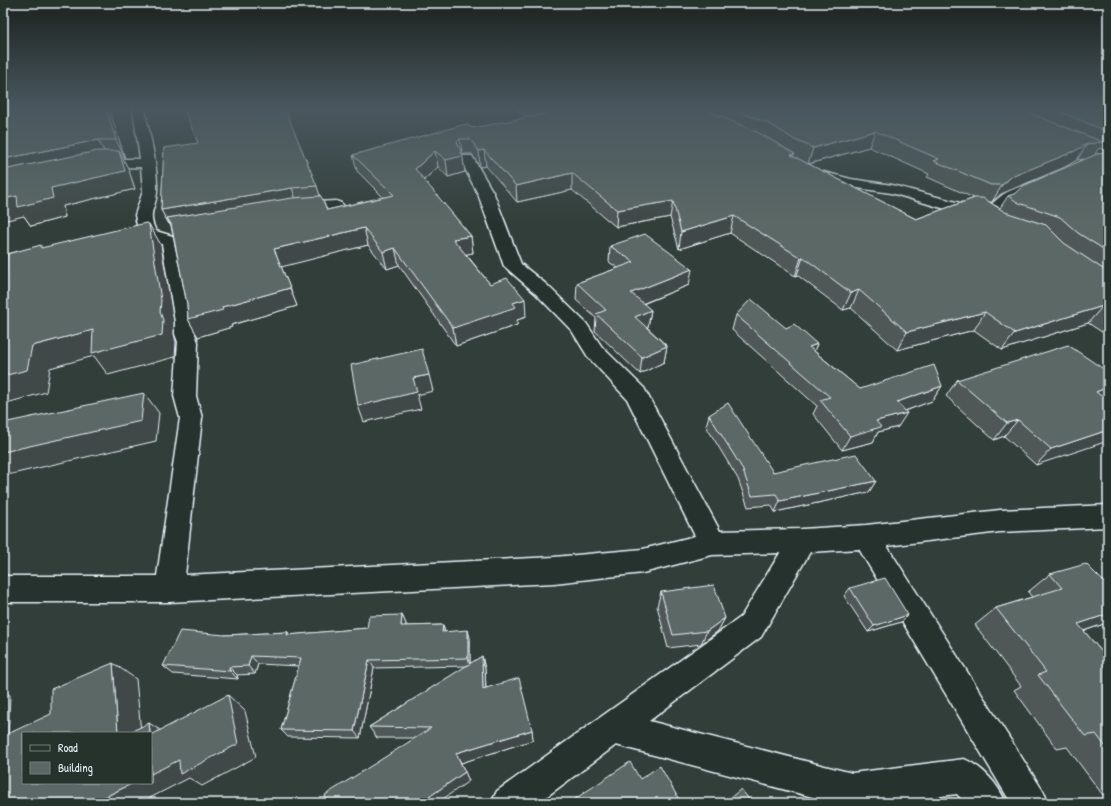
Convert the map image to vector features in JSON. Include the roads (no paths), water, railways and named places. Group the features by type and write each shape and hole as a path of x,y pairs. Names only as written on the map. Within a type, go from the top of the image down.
{"street":[{"path":"143,236 142,214 150,193 149,163 145,147"},
{"path":"467,159 486,194 513,266 541,289 579,328 595,352 636,394 712,543"},
{"path":"84,168 108,163 149,163"},
{"path":"798,168 813,174 851,183 892,189 959,208 978,209 998,207 1007,198 1050,180"},
{"path":"283,210 336,206"},
{"path":"978,209 1002,224"},
{"path":"143,236 177,230"},
{"path":"143,236 170,241 185,322 185,334 188,342 185,396 191,418 169,589"},
{"path":"3,589 169,589 554,570 643,561 712,543 802,541 866,537 1000,521 1108,516"},
{"path":"866,537 1031,803"},
{"path":"509,803 751,627 802,541"},
{"path":"612,728 852,790 964,776 988,803"}]}
